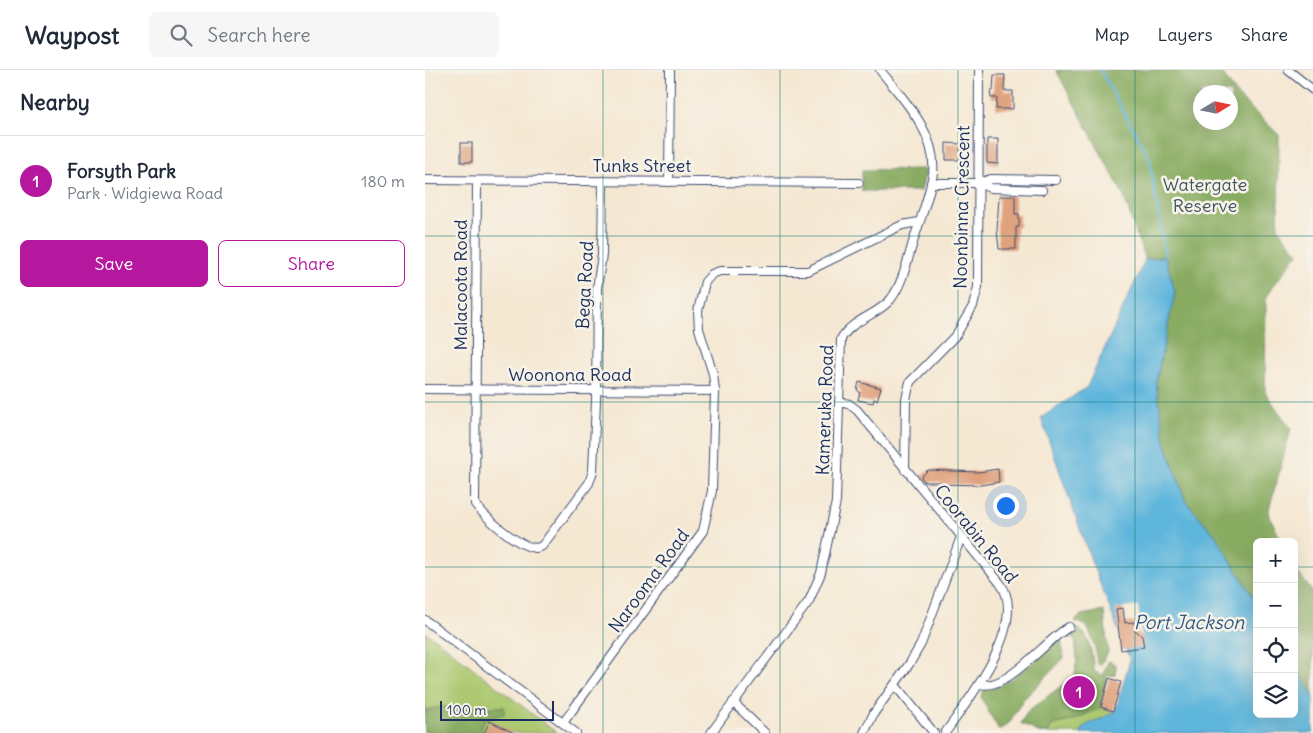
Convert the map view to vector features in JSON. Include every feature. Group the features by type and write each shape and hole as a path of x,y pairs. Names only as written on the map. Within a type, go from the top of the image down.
{"street":[{"path":"669,182 670,70"},
{"name":"Kameruka Road","path":"711,733 809,601 819,583 837,494 841,339 849,328 885,306 894,294 931,183 933,156 927,137 918,120 880,70"},
{"name":"Noonbinna Crescent","path":"905,470 907,399 910,382 957,335 973,306 978,288 979,70"},
{"path":"1288,70 1313,90"},
{"name":"Tunks Street","path":"425,180 859,183"},
{"name":"Malacoota Road","path":"477,180 475,504 492,521 517,540 536,548 548,538 589,483 595,452 596,390"},
{"path":"931,183 978,183 991,180 1056,180"},
{"name":"Bega Road","path":"596,390 597,288 602,255 603,181"},
{"path":"978,183 990,188 1042,190"},
{"name":"Narooma Road","path":"563,723 703,531 712,491 715,391 698,320 703,286 710,276 720,271 808,271 902,225 919,222"},
{"name":"Woonona Road","path":"425,389 715,391"},
{"name":"Coorabin Road","path":"839,402 855,407 1003,587 1009,600 1008,615 1002,636 980,684 945,733"},
{"path":"864,733 874,713 921,644 961,537"},
{"path":"425,620 576,733"},
{"path":"980,684 988,686 1005,678 1023,666 1050,639 1069,627"},
{"path":"895,684 934,733"},
{"path":"733,702 765,733"}],"green space":[{"name":"Watergate Reserve","path":"1056,70 1220,70 1230,85 1193,85 1193,130 1238,130 1238,96 1279,135 1278,229 1298,253 1266,296 1265,392 1291,429 1268,513 1280,538 1253,538 1253,597 1215,535 1185,500 1165,442 1156,382 1175,292 1164,256 1145,260 1123,194"},
{"path":"862,170 926,170 921,191 862,191"},
{"path":"1298,572 1313,593 1313,695 1298,671"},
{"path":"1104,611 1108,653 1100,665 1097,664 1095,646 1087,626 1075,621 1081,615"},
{"path":"1074,628 1084,634 1087,639 1094,671 1102,676 1109,661 1116,665 1115,675 1107,675 1099,707 1115,713 1082,733 1040,733 1021,723 1028,711 1075,676 1077,658 1075,637 1070,638 1068,632"},
{"path":"1074,628 1084,634 1090,645 1094,671 1102,676 1109,661 1116,665 1115,675 1107,675 1100,708 1074,720 1052,725 1048,733 1040,733 1021,723 1028,711 1075,676 1077,658 1075,637 1070,638 1068,632"},
{"path":"425,632 438,641 557,733 425,733"},
{"path":"1057,638 1061,639 1064,658 1022,701 1009,723 999,730 981,698 983,691 1002,685 1033,663"},
{"path":"442,707 504,707 504,714 485,719 480,733 425,733 425,710"}],"water":[{"name":"Port Jackson","path":"1165,256 1175,292 1156,382 1165,442 1185,500 1215,535 1253,597 1253,718 1298,718 1298,671 1313,695 1313,733 1081,733 1085,726 1115,712 1130,660 1092,563 1041,418 1087,387 1145,260"}],"pier":[{"path":"1138,606 1143,647 1123,649 1119,638 1116,609"}],"building":[{"path":"994,75 1005,75 1004,91 1013,91 1013,109 996,109 997,98 991,98 990,91 993,91"},
{"path":"987,139 998,139 998,164 987,163"},
{"path":"461,143 472,143 472,162 461,162"},
{"path":"946,143 961,144 961,160 946,160"},
{"path":"999,196 1015,196 1015,214 1019,214 1019,227 1016,227 1016,249 999,249 997,230"},
{"path":"859,382 881,388 877,400 874,399 873,403 858,400 860,392 857,390"},
{"path":"998,469 999,482 981,485 925,482 921,477 928,470 978,472"},
{"path":"1123,608 1125,623 1134,622 1135,630 1142,636 1144,647 1121,650 1116,609"},
{"path":"1109,678 1121,682 1113,711 1101,707"},
{"path":"490,721 514,733 484,733"}],"waterway":[{"path":"1100,70 1149,157 1165,256"}],"place":[{"name":"Forsyth Park","path":"1079,692"}]}
